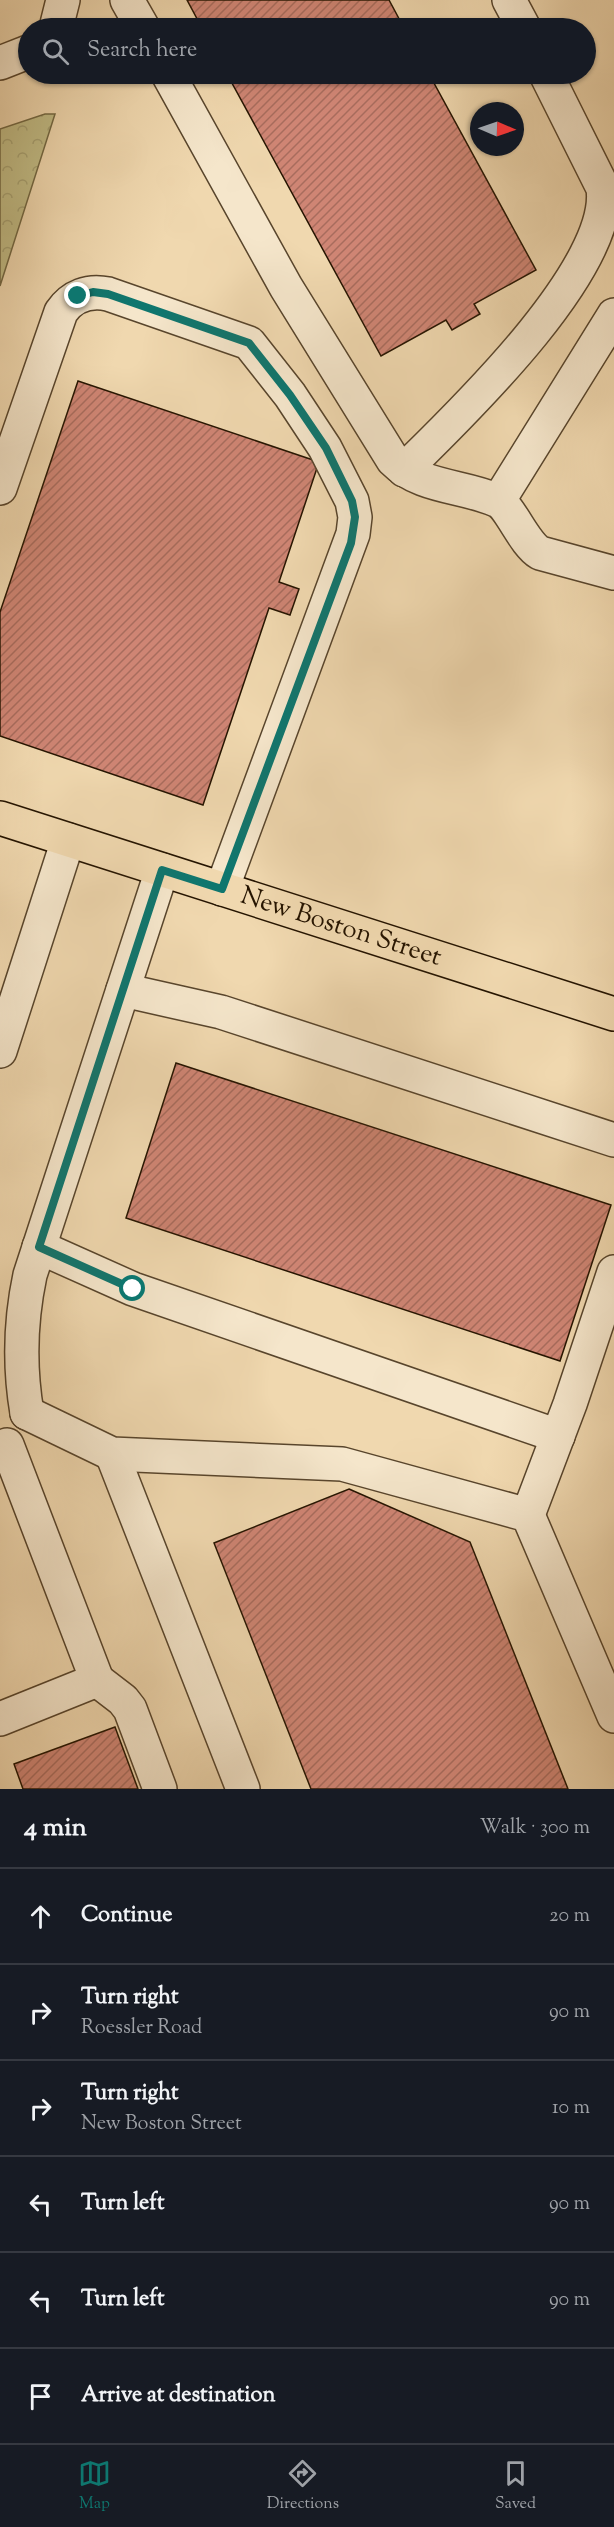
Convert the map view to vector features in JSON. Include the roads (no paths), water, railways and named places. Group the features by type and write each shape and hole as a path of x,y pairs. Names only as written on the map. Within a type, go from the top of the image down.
{"main road":[{"name":"New Boston Street","path":"0,818 614,1014"}],"street":[{"path":"58,18 63,0"},
{"path":"127,0 137,18"},
{"path":"509,0 519,18"},
{"path":"0,63 18,56"},
{"path":"174,84 286,287 387,452 404,470 426,481 499,500 537,551 614,573"},
{"path":"404,470 487,389 571,291 603,220 606,201 603,188 551,84"},
{"path":"0,489 61,312 78,296 93,292 108,294 249,343 290,395 326,448 352,501 355,517 353,534 222,889"},
{"path":"499,500 614,315"},
{"path":"0,1051 68,840"},
{"path":"162,870 39,1247 24,1303 10,1369 27,1413 112,1454 342,1464 528,1515"},
{"path":"123,990 221,1012 614,1140"},
{"path":"39,1247 133,1289 558,1436"},
{"path":"614,1272 558,1436 528,1515 614,1716"},
{"path":"27,1413 4,1451 97,1680 130,1709 160,1789"},
{"path":"112,1454 243,1789"},
{"path":"0,1719 97,1680"}]}
